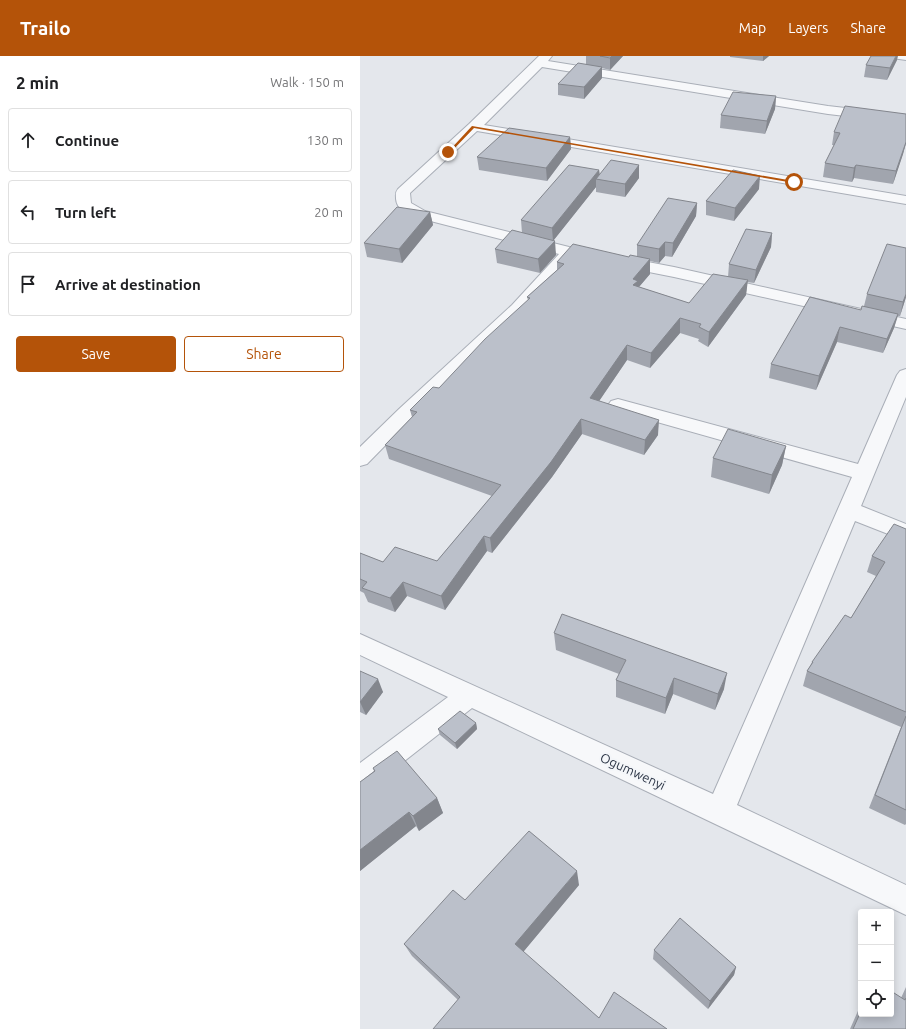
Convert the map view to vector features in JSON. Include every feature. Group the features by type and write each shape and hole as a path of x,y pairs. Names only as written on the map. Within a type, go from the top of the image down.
{"street":[{"path":"896,56 906,57"},
{"path":"906,119 828,110 543,59 448,152 403,192 404,205 420,214 569,252 674,272 906,324"},
{"path":"474,127 906,200"},
{"path":"360,459 406,413 518,309 569,252"},
{"path":"720,811 850,510 864,473 906,375"},
{"path":"618,405 864,473"},
{"path":"850,510 906,533"},
{"name":"Ogumwenyi","path":"360,644 720,811 906,900"},
{"path":"360,778 470,695"}],"building":[{"path":"600,56 612,56 610,58"},
{"path":"871,56 896,56 890,68 866,65"},
{"path":"578,63 602,67 584,87 558,84"},
{"path":"733,92 776,96 767,121 721,115"},
{"path":"845,106 906,114 906,142 896,171 856,165 854,168 825,163 840,133 834,132"},
{"path":"509,128 570,137 546,168 477,157"},
{"path":"611,160 639,165 625,184 596,179"},
{"path":"569,165 599,170 552,228 521,220"},
{"path":"733,170 760,176 735,208 706,201"},
{"path":"668,198 697,203 673,243 665,242 659,249 637,245"},
{"path":"397,207 430,212 399,249 364,243"},
{"path":"746,229 772,233 756,270 729,264"},
{"path":"512,230 555,241 538,259 495,249"},
{"path":"573,244 629,257 630,255 650,259 633,279 638,281 633,285 689,303 713,274 748,280 709,332 699,327 701,324 680,318 651,353 627,345 590,398 659,420 645,440 581,419 551,462 490,538 484,536 441,596 403,582 390,598 362,588 367,582 360,579 360,553 383,562 395,547 437,561 501,485 385,445 417,412 410,410 433,387 439,388 485,339 530,298 527,297 564,264 557,262"},
{"path":"887,244 906,248 906,294 903,302 867,294"},
{"path":"810,297 861,310 862,306 898,314 887,339 840,327 819,376 771,364"},
{"path":"728,429 786,446 772,475 713,458"},
{"path":"894,524 906,529 906,712 807,671 845,615 851,618 885,562 872,556"},
{"path":"562,614 727,673 718,694 674,678 666,698 616,680 626,660 554,633"},
{"path":"360,671 378,679 360,702"},
{"path":"460,711 476,723 455,743 438,729"},
{"path":"906,716 906,810 875,795"},
{"path":"397,751 437,798 413,816 409,812 360,850 360,782 375,771 373,768"},
{"path":"529,831 577,871 515,944 599,1018 614,992 667,1029 433,1029 460,997 404,944 453,890 465,900"},
{"path":"680,918 736,967 710,1001 654,950"},
{"path":"894,993 905,1000 906,998 906,1029 853,1029 858,1017 894,1017"}],"route":[{"path":"448,152 474,127 794,182"}]}
